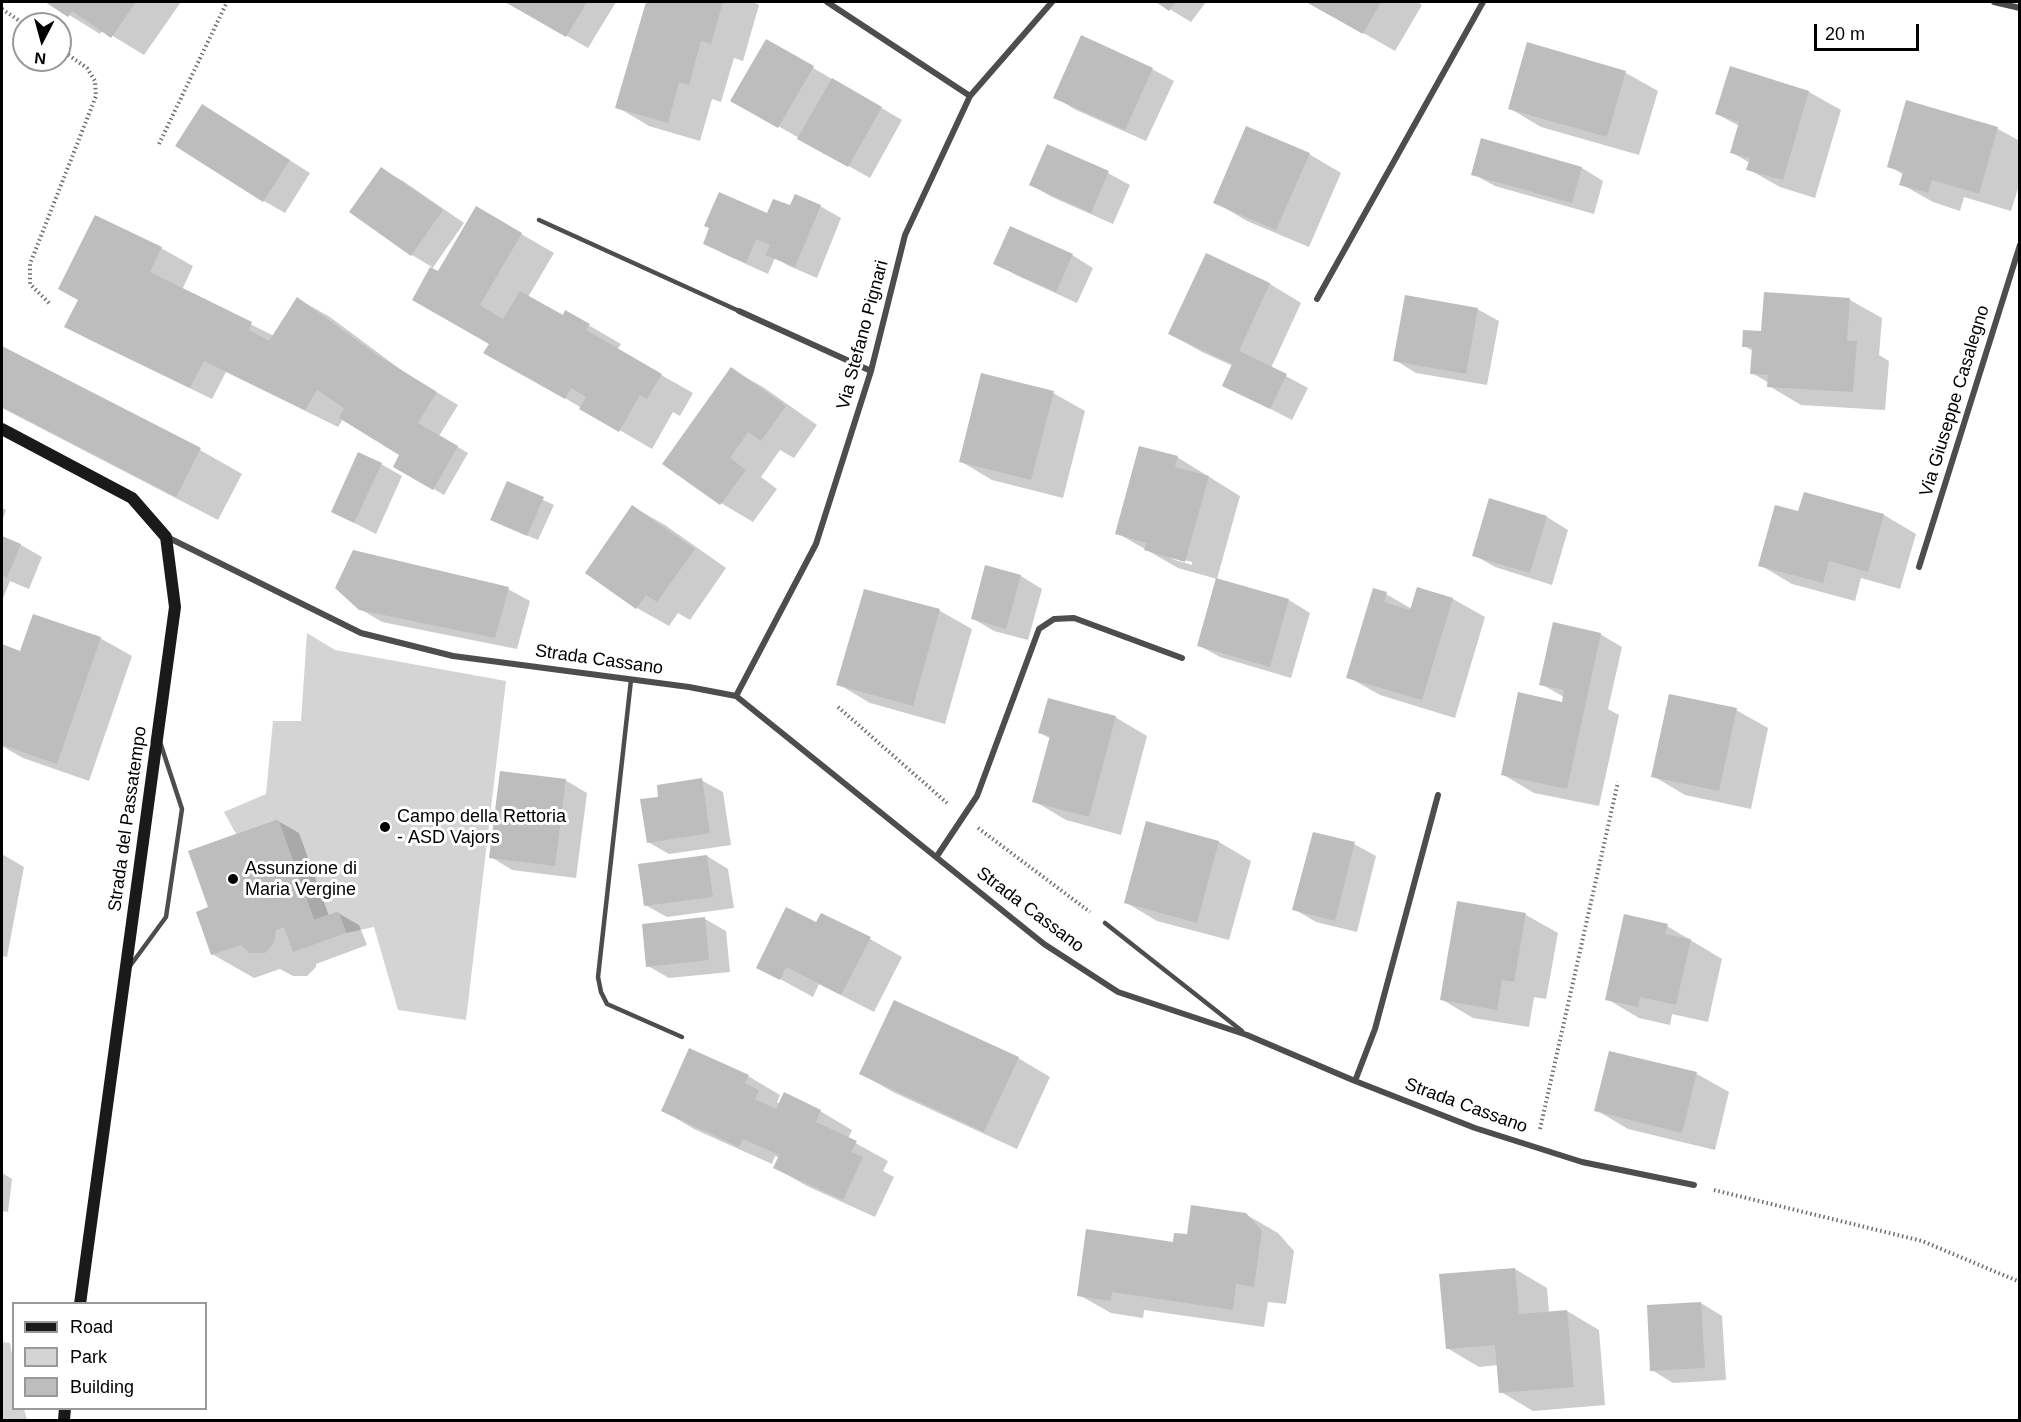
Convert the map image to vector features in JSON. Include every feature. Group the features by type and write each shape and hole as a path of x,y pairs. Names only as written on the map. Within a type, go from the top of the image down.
{"street":[{"path":"827,2 970,96"},
{"name":"Via Stefano Pignari","path":"736,696 816,544 872,371 905,235 970,96 1052,2"},
{"path":"1317,299 1484,2"},
{"path":"1994,2 2019,8"},
{"name":"Via Giuseppe Casalegno","path":"1919,567 2019,245"},
{"path":"739,311 872,371"},
{"path":"2,429 132,498 166,537"},
{"name":"Strada Cassano","path":"166,537 362,633 453,656 736,696 1044,944 1118,992 1247,1035 1355,1081 1475,1128 1582,1162 1694,1185"},
{"name":"Strada del Passatempo","path":"80,1302 175,606 166,537"},
{"path":"937,856 977,796 1039,629 1054,619 1074,618 1182,658"},
{"path":"1355,1081 1375,1029 1438,795"}],"lane":[{"path":"539,220 739,311"},
{"path":"632,680 598,977 601,992 607,1004 682,1037"},
{"path":"125,971 166,917 182,809 158,734"},
{"path":"1104,923 1247,1035"}],"path":[{"path":"159,144 227,2"},
{"path":"49,303 30,284 30,264 96,96 95,81 87,68 72,58"},
{"path":"1535,1147 1618,782"},
{"path":"1694,1185 1922,1241 2019,1282"}],"green space":[{"name":"Campo della Rettoria - ASD Vajors","path":"307,633 335,650 506,681 466,1020 398,1010 374,927 346,933 338,911 314,920 278,819 236,834 224,812 266,794 273,721 301,721"},
{"path":"2,1342 10,1343 12,1354 12,1410 24,1410 27,1420 2,1420"}],"building":[{"path":"45,2 136,2 111,38 72,11 60,12"},
{"path":"505,2 587,2 566,37"},
{"path":"646,2 723,2 711,44 701,41 689,85 679,82 668,123 615,108"},
{"path":"1156,2 1176,2 1169,11"},
{"path":"1306,2 1381,2 1363,34"},
{"path":"1081,35 1153,68 1125,130 1053,98"},
{"path":"766,39 814,66 778,128 730,101"},
{"path":"1527,42 1626,71 1607,137 1508,109"},
{"path":"1730,66 1809,91 1783,180 1746,170 1750,158 1730,153 1739,122 1715,114"},
{"path":"832,78 882,107 848,167 797,139"},
{"path":"1906,100 1998,127 1979,194 1932,180 1928,193 1899,185 1903,172 1887,167"},
{"path":"202,104 290,160 263,202 175,146"},
{"path":"1246,126 1310,153 1276,230 1213,203"},
{"path":"1481,138 1582,167 1572,203 1471,175"},
{"path":"1047,144 1109,171 1091,213 1029,185"},
{"path":"381,167 443,210 411,256 349,212"},
{"path":"719,192 767,213 773,199 790,205 795,194 821,205 795,267 765,255 770,245 756,239 746,263 703,244 709,228 704,226"},
{"path":"476,206 522,233 480,305 503,319 520,291 563,315 565,310 590,324 586,330 662,374 647,399 640,395 619,432 579,409 586,397 571,388 565,399 483,353 489,344 412,300 430,267 438,271"},
{"path":"95,215 162,247 150,272 252,322 249,330 269,341 297,297 377,355 437,392 418,423 458,446 433,490 393,467 399,455 339,418 344,408 317,390 305,410 204,361 190,388 64,327 78,300 58,289"},
{"path":"1010,226 1073,254 1056,292 993,264"},
{"path":"1206,253 1270,283 1239,351 1287,374 1270,409 1222,386 1232,364 1168,334"},
{"path":"1764,292 1850,298 1847,341 1857,341 1853,392 1767,387 1768,375 1750,374 1752,347 1742,347 1743,330 1761,331"},
{"path":"1405,295 1478,308 1466,374 1393,361"},
{"path":"2,346 201,448 176,497 2,407"},
{"path":"731,367 786,406 761,441 748,432 730,458 746,470 720,505 662,464"},
{"path":"981,373 1054,391 1031,480 959,462"},
{"path":"1139,446 1178,456 1175,467 1209,476 1185,562 1144,550 1147,543 1115,534"},
{"path":"358,452 382,463 354,523 331,512"},
{"path":"507,481 544,497 527,536 490,520"},
{"path":"1804,492 1884,514 1868,572 1829,561 1823,583 1758,566 1775,505 1798,511"},
{"path":"1489,498 1547,516 1530,573 1472,556"},
{"path":"632,505 695,549 657,602 646,595 636,609 585,573"},
{"path":"2,536 21,544 7,578 2,575"},
{"path":"353,550 509,587 495,638 359,610 335,588"},
{"path":"985,565 1021,575 1006,629 971,619"},
{"path":"1216,578 1289,599 1270,667 1197,646"},
{"path":"1417,587 1453,598 1422,700 1346,678 1373,588 1387,592 1384,602 1410,610"},
{"path":"864,589 940,609 913,706 836,685"},
{"path":"33,614 101,637 57,764 2,745 2,644 20,651"},
{"path":"1553,622 1601,633 1567,789 1501,775 1518,692 1562,702 1564,690 1539,685"},
{"path":"1669,694 1737,708 1719,791 1651,777"},
{"path":"1048,698 1116,716 1089,817 1032,802 1050,736 1038,733"},
{"path":"500,771 566,779 555,866 489,858"},
{"path":"702,778 710,833 647,843 640,799 658,797 657,785"},
{"name":"Assunzione di Maria Vergine","path":"278,819 314,920 338,911 346,933 293,952 284,927 276,930 274,943 265,953 249,953 241,945 211,955 196,912 208,907 188,851"},
{"path":"1146,821 1219,841 1197,923 1124,903"},
{"path":"1313,832 1355,842 1335,921 1292,910"},
{"path":"707,855 713,897 644,906 638,864"},
{"path":"1457,901 1526,913 1514,982 1502,980 1497,1010 1440,1000"},
{"path":"786,907 816,922 821,913 871,937 841,995 786,967 780,980 756,968"},
{"path":"1624,914 1668,924 1665,934 1691,939 1676,1005 1640,997 1638,1007 1605,1000"},
{"path":"705,917 709,960 646,967 642,924"},
{"path":"894,1000 1019,1057 984,1132 859,1074"},
{"path":"689,1048 749,1075 745,1083 759,1090 755,1099 776,1109 784,1092 821,1110 816,1122 857,1141 851,1152 863,1157 843,1200 773,1168 779,1155 743,1139 739,1147 661,1111"},
{"path":"1609,1051 1697,1072 1682,1133 1594,1111"},
{"path":"1191,1205 1246,1213 1262,1231 1254,1287 1236,1284 1233,1310 1112,1292 1111,1301 1077,1296 1086,1229 1173,1242 1174,1233 1187,1234"},
{"path":"1515,1268 1519,1314 1567,1310 1574,1387 1499,1393 1495,1345 1446,1349 1439,1274"},
{"path":"1701,1302 1705,1368 1650,1371 1647,1305"}],"place":[{"name":"Campo della Rettoria - ASD Vajors","path":"385,827"},
{"name":"Assunzione di Maria Vergine","path":"233,879"}]}
